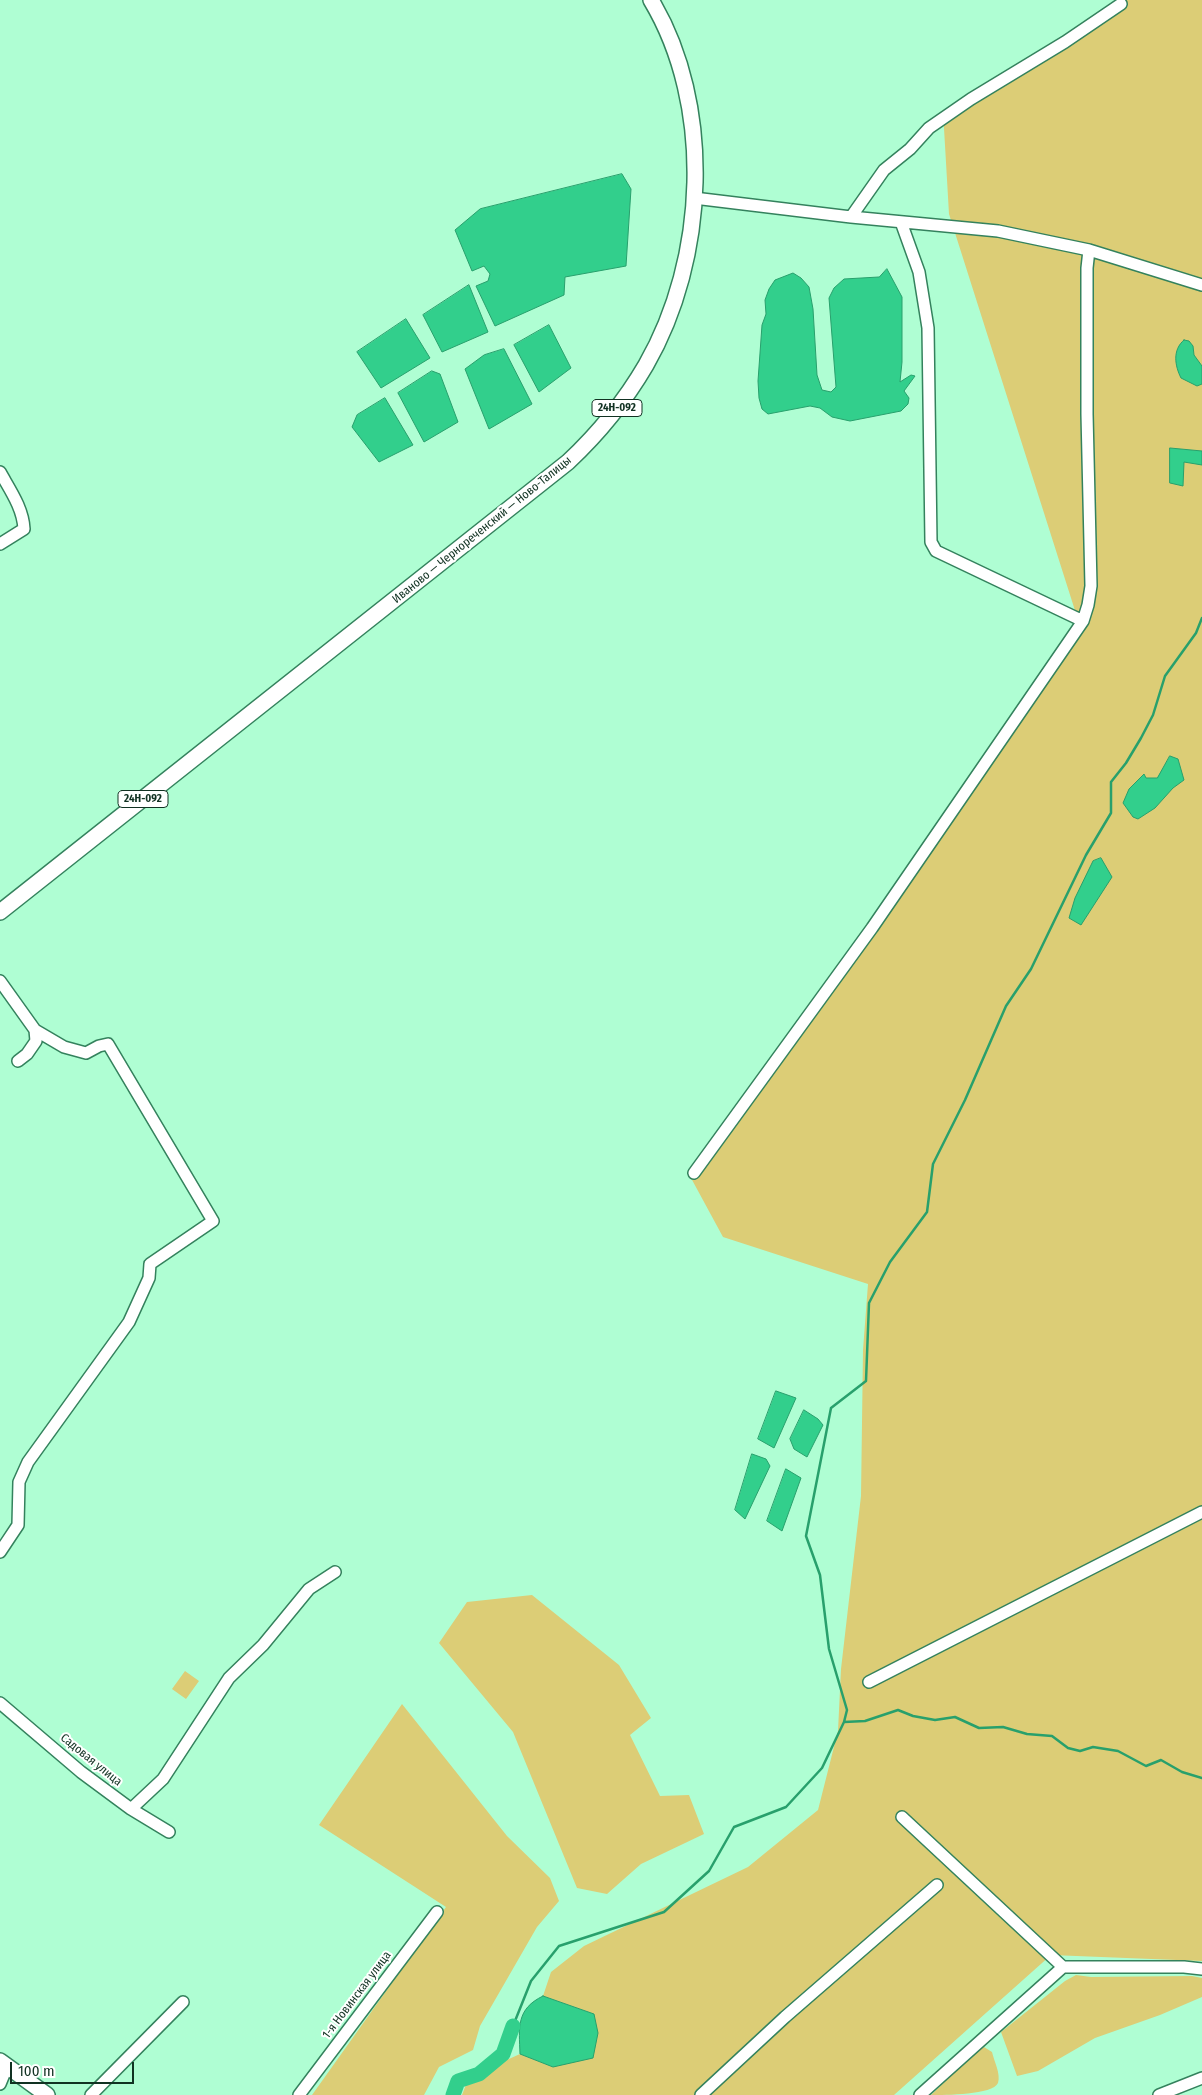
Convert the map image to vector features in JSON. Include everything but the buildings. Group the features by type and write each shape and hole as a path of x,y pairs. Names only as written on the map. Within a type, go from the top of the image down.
{"main road":[{"name":"Иваново — Чернореченский — Ново-Талицы","path":"0,912 539,486 589,442 631,389 647,363 661,334 684,266 691,232 696,170 694,140 683,77 675,49 664,22 651,0"},
{"path":"4,2064 47,2095"}],"street":[{"path":"851,217 884,170 910,149 928,128 971,99 1065,42 1121,4"},
{"path":"694,198 851,217 998,231 1089,250 1202,285"},
{"path":"901,222 918,272 928,328 931,542 936,551 1083,620"},
{"path":"694,1173 877,920 1083,620 1091,586 1087,405 1087,268 1089,250"},
{"path":"0,472 19,506 24,518 24,529 0,544"},
{"path":"0,981 35,1030 64,1047 86,1053 108,1044 213,1221 150,1264 149,1278 129,1322 28,1462 19,1482 18,1525 0,1552"},
{"path":"18,1061 27,1054 36,1042 35,1030"},
{"path":"869,1682 1202,1512"},
{"path":"131,1809 163,1779 226,1681 263,1644 308,1589 335,1572"},
{"name":"Садовая улица","path":"0,1703 81,1772 131,1809 169,1832"},
{"path":"902,1818 1063,1967"},
{"path":"701,2095 785,2017 937,1885"},
{"name":"1-я Новинская улица","path":"299,2095 437,1912"},
{"path":"920,2095 1063,1967 1184,1967 1202,1969"},
{"path":"91,2095 182,2002"},
{"path":"0,2084 4,2064"},
{"path":"1159,2095 1202,2078"}],"shaded area":[{"path":"1126,0 1202,0 1202,1961 1051,1955 894,2095 462,2095 469,2077 520,2054 553,2067 594,2014 543,1996 551,1972 584,1946 748,1867 818,1810 838,1731 841,1669 861,1496 863,1350 868,1284 723,1237 691,1178 1078,620 949,214 943,111 1122,7"},
{"path":"622,174 631,189 626,266 565,277 564,295 495,326 476,286 488,281 490,274 484,266 472,271 455,230 480,209"},
{"path":"887,269 902,297 902,362 900,382 911,375 915,376 904,391 909,398 908,404 901,411 850,421 832,417 820,408 810,406 768,414 762,409 758,381 762,325 766,314 765,300 775,280 793,273 801,278 809,287 813,309 817,375 822,390 831,392 836,387 829,298 834,288 844,279 879,277"},
{"path":"469,285 488,332 442,352 423,315"},
{"path":"406,319 430,358 381,388 357,352"},
{"path":"549,325 571,368 539,392 514,345"},
{"path":"1184,340 1189,341 1193,346 1194,355 1202,366 1202,384 1197,386 1181,378 1177,368 1176,353"},
{"path":"504,349 532,404 489,429 465,369 484,355"},
{"path":"432,371 440,374 458,422 424,442 398,393"},
{"path":"385,398 413,445 379,462 352,427 357,415"},
{"path":"1170,448 1202,451 1202,465 1184,462 1183,486 1170,483"},
{"path":"1170,756 1178,759 1184,780 1173,788 1155,808 1138,819 1133,817 1123,803 1129,789 1144,774 1146,778 1157,778"},
{"path":"1101,858 1112,877 1081,925 1069,918 1075,898 1093,861"},
{"path":"776,1391 796,1398 774,1448 758,1439"},
{"path":"804,1410 818,1419 823,1425 807,1457 794,1449 790,1439"},
{"path":"752,1454 766,1459 770,1466 745,1519 735,1510"},
{"path":"786,1469 801,1478 782,1531 767,1521"},
{"path":"532,1595 619,1665 651,1718 630,1735 660,1796 689,1795 704,1834 641,1864 607,1894 577,1888 513,1732 439,1643 467,1602"},
{"path":"185,1671 199,1681 186,1699 172,1689"},
{"path":"402,1704 507,1836 550,1878 559,1901 537,1927 480,2026 473,2050 439,2067 424,2095 312,2095 446,1907 319,1825"},
{"path":"1076,1975 1091,1977 1192,1976 1202,1978 1202,1997 1160,2015 1095,2038 1038,2071 1017,2076 1001,2032 1065,1981"},
{"path":"543,1996 594,2014 598,2033 593,2058 553,2067 520,2054 519,2035 521,2020 528,2007"},
{"path":"984,2047 992,2052 998,2072 998,2083 994,2087 968,2094 931,2095 975,2053"}],"waterway":[{"path":"513,2026 531,1981 559,1946 664,1912 709,1871 734,1827 786,1807 822,1768 844,1722 847,1710 829,1649 820,1575 806,1536 831,1408 866,1381 869,1303 890,1262 927,1212 933,1164 965,1100 1006,1006 1031,969 1086,855 1111,813 1111,782 1126,763 1141,738 1153,715 1165,676 1196,633 1202,618"},
{"path":"844,1722 865,1721 898,1710 913,1716 935,1720 955,1717 979,1728 1003,1727 1027,1734 1052,1736 1068,1748 1080,1751 1093,1747 1118,1751 1146,1766 1161,1760 1182,1772 1202,1778"},
{"path":"453,2095 458,2081 479,2074 503,2054 513,2026"}]}
